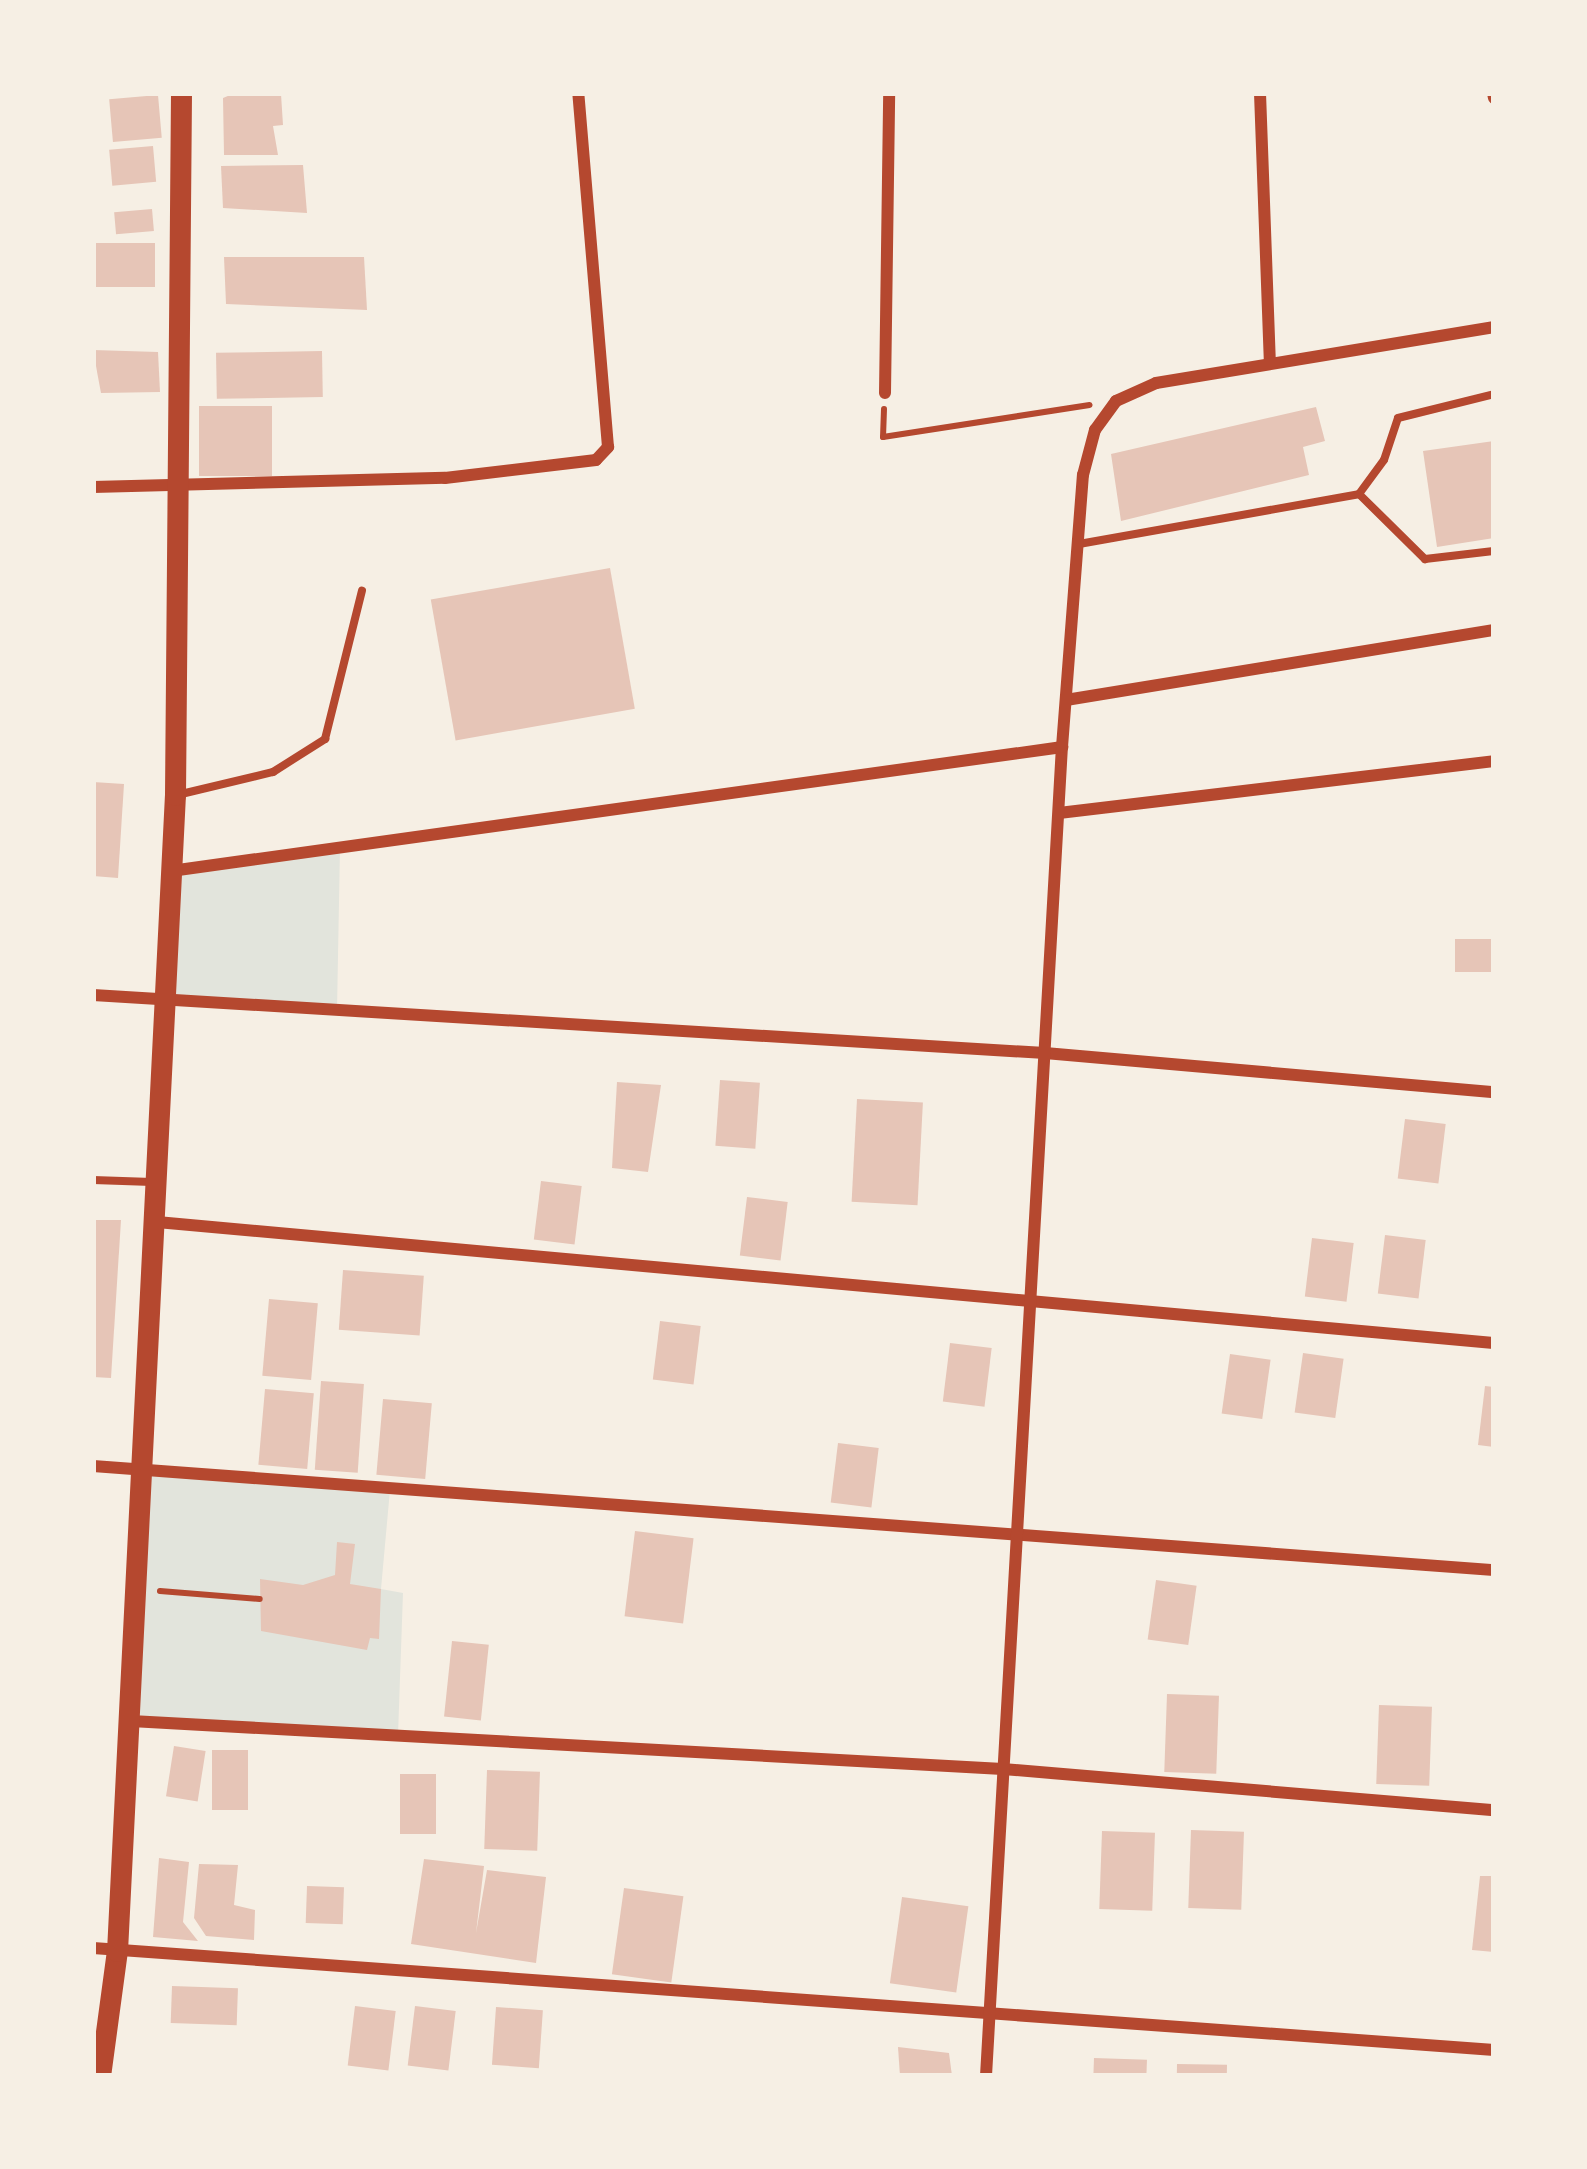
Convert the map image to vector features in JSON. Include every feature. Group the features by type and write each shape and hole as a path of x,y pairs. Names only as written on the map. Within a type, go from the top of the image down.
{"main road":[{"path":"100,2076 117,1951 131,1721 175,795 181,93"}],"street":[{"path":"93,487 580,466 608,447 578,93"},
{"path":"885,393 889,93"},
{"path":"1260,93 1270,362"},
{"path":"986,2076 1062,747 1078,544 1095,430 1116,401 1156,382 1494,327"},
{"path":"1066,700 1494,630"},
{"path":"171,872 1062,747"},
{"path":"1059,813 1494,761"},
{"path":"93,995 1045,1053 1494,1093"},
{"path":"157,1222 1494,1343"},
{"path":"93,1466 1494,1570"},
{"path":"131,1721 1003,1769 1494,1810"},
{"path":"93,1948 1494,2050"}],"lane":[{"path":"1078,544 1359,494 1384,460 1398,418 1494,394"},
{"path":"1359,494 1425,559 1494,550"},
{"path":"175,795 273,772 325,739 362,591"},
{"path":"93,1180 159,1182"}],"path":[{"path":"885,393 883,437 1116,401"},
{"path":"138,1589 260,1599"}],"shaded area":[{"path":"340,848 337,1010 163,998 171,871"},
{"path":"145,1472 390,1490 381,1589 403,1593 398,1735 131,1721"}],"building":[{"path":"235,93 281,94 283,125 273,126 278,155 224,155 223,98"},
{"path":"158,95 162,138 113,142 109,99"},
{"path":"153,146 156,182 112,186 109,150"},
{"path":"303,165 307,213 223,208 221,166"},
{"path":"152,209 154,231 116,234 114,212"},
{"path":"93,243 155,243 155,287 93,287"},
{"path":"224,257 364,257 367,310 226,304"},
{"path":"93,350 158,352 160,392 101,393"},
{"path":"322,351 323,397 217,399 216,353"},
{"path":"199,406 272,406 272,476 199,476"},
{"path":"1316,407 1325,441 1303,447 1309,475 1121,521 1111,454"},
{"path":"1494,441 1494,538 1437,547 1423,451"},
{"path":"610,568 635,709 456,740 431,600"},
{"path":"93,782 124,784 118,878 93,876"},
{"path":"1455,939 1494,939 1494,972 1455,972"},
{"path":"720,1080 760,1083 755,1149 715,1146"},
{"path":"617,1082 661,1085 648,1172 612,1168"},
{"path":"857,1099 923,1102 918,1205 852,1202"},
{"path":"1405,1119 1446,1124 1438,1184 1398,1179"},
{"path":"541,1181 582,1186 575,1245 534,1240"},
{"path":"747,1197 788,1202 781,1261 740,1256"},
{"path":"93,1220 121,1220 111,1378 93,1377"},
{"path":"1385,1235 1426,1240 1419,1299 1378,1294"},
{"path":"1312,1238 1354,1243 1346,1302 1305,1297"},
{"path":"343,1270 424,1276 420,1336 339,1330"},
{"path":"269,1299 318,1303 311,1380 262,1376"},
{"path":"660,1321 701,1326 694,1385 653,1380"},
{"path":"950,1343 992,1348 984,1407 943,1402"},
{"path":"1303,1353 1344,1359 1335,1418 1295,1412"},
{"path":"1230,1354 1271,1360 1262,1419 1222,1413"},
{"path":"321,1381 364,1384 358,1473 315,1470"},
{"path":"1485,1386 1494,1387 1494,1447 1478,1445"},
{"path":"265,1389 314,1393 307,1469 258,1465"},
{"path":"383,1399 432,1403 425,1479 376,1475"},
{"path":"838,1443 879,1448 871,1508 831,1503"},
{"path":"635,1531 694,1538 683,1624 625,1616"},
{"path":"337,1542 355,1544 350,1584 381,1589 379,1639 370,1638 367,1650 261,1631 260,1579 303,1585 335,1575"},
{"path":"1156,1580 1197,1586 1188,1645 1148,1639"},
{"path":"452,1641 489,1645 481,1720 444,1717"},
{"path":"1167,1694 1219,1696 1216,1774 1164,1772"},
{"path":"1379,1705 1432,1707 1429,1786 1376,1784"},
{"path":"174,1746 206,1751 198,1801 166,1796"},
{"path":"212,1750 248,1750 248,1810 212,1810"},
{"path":"487,1770 540,1772 537,1851 484,1849"},
{"path":"400,1774 436,1774 436,1834 400,1834"},
{"path":"1191,1830 1244,1832 1241,1910 1188,1908"},
{"path":"1102,1831 1155,1833 1152,1911 1099,1909"},
{"path":"159,1858 189,1862 183,1922 198,1941 153,1937"},
{"path":"424,1859 484,1866 476,1933 487,1870 546,1877 536,1963 411,1944"},
{"path":"199,1864 238,1865 234,1905 255,1910 254,1940 206,1936 194,1918"},
{"path":"1480,1876 1494,1876 1494,1952 1472,1950"},
{"path":"307,1886 344,1887 343,1924 306,1923"},
{"path":"624,1888 683,1896 671,1983 612,1974"},
{"path":"902,1897 968,1906 956,1992 890,1983"},
{"path":"172,1986 238,1988 237,2025 171,2023"},
{"path":"355,2006 396,2011 388,2071 348,2066"},
{"path":"415,2006 456,2011 448,2071 408,2066"},
{"path":"496,2007 543,2010 539,2068 492,2065"},
{"path":"898,2047 949,2053 952,2076 900,2076"},
{"path":"1094,2058 1147,2060 1146,2076 1093,2076"},
{"path":"1177,2064 1227,2065 1227,2076 1177,2076"}]}
